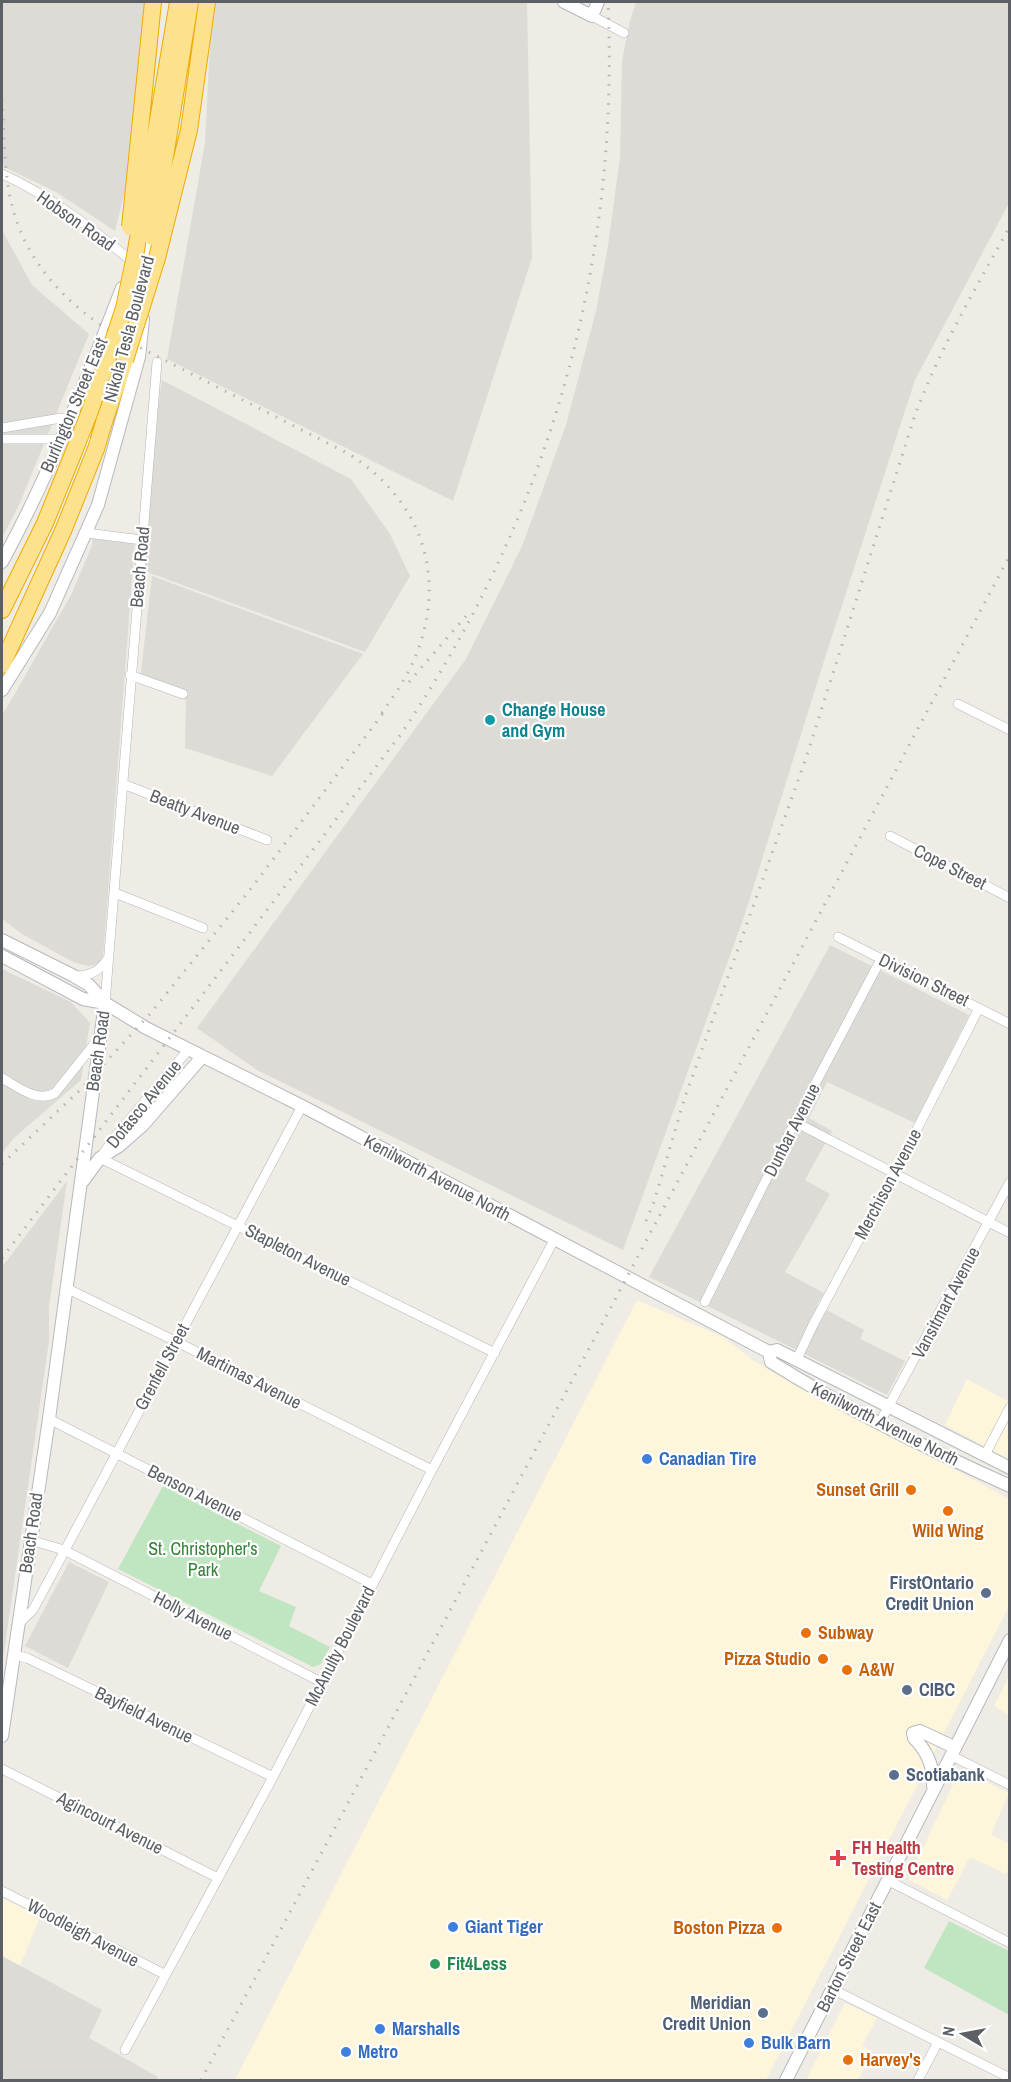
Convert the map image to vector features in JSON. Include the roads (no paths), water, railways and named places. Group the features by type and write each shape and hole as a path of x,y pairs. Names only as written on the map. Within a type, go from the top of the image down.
{"highway":[{"path":"103,372 121,302 153,2"},
{"name":"Nikola Tesla Boulevard","path":"51,525 69,444 103,372 117,336 135,256 180,2"},
{"name":"Nikola Tesla Boulevard","path":"51,525 96,449 124,360 149,255 190,2"},
{"path":"124,360 157,258 189,130 207,2"},
{"path":"2,585 51,525"},
{"path":"2,610 51,525"},
{"path":"2,636 51,525"},
{"path":"2,665 51,525"}],"main road":[{"name":"Burlington Street East","path":"2,690 50,613 98,506 115,447 140,347 151,211 180,2"},
{"path":"573,3 592,16 598,2"},
{"name":"Burlington Street East","path":"2,562 69,444 70,417 151,211"},
{"name":"Kenilworth Avenue North","path":"2,940 89,985 105,1003 140,1025 302,1106 769,1352 777,1350 797,1359 1010,1468"},
{"name":"Kenilworth Avenue North","path":"2,956 83,999 105,1003"},
{"name":"Beach Road","path":"2,1736 49,1419 105,1003"},
{"name":"Dofasco Avenue","path":"80,1186 100,1158 119,1146 143,1125 202,1057"},
{"name":"Kenilworth Avenue North","path":"769,1352 771,1362 799,1379 1010,1486"},
{"name":"Barton Street East","path":"786,2080 1010,1640"},
{"path":"932,1791 934,1774 931,1762 913,1733 920,1731 952,1751"}],"street":[{"path":"592,16 624,33"},
{"name":"Hobson Road","path":"2,174 42,195 100,234 147,273"},
{"name":"Beach Road","path":"105,1003 157,362"},
{"path":"2,428 70,417 96,427 115,447"},
{"path":"2,439 69,444 88,440 115,447"},
{"path":"87,533 142,540"},
{"path":"130,675 183,694"},
{"path":"958,704 1010,730"},
{"name":"Beatty Avenue","path":"123,784 267,840"},
{"name":"Cope Street","path":"890,836 1010,898"},
{"path":"115,893 203,928"},
{"name":"Division Street","path":"838,937 1010,1024"},
{"path":"74,976 85,976 95,972 104,966 109,956"},
{"name":"Dunbar Avenue","path":"705,1302 795,1122 881,959"},
{"name":"Merchison Avenue","path":"797,1359 979,1008"},
{"path":"2,1078 37,1097 48,1098 55,1094 99,1038"},
{"name":"Dofasco Avenue","path":"100,1158 188,1050"},
{"name":"Grenfell Street","path":"18,1624 33,1610 302,1106"},
{"path":"795,1122 1010,1233"},
{"name":"Stapleton Avenue","path":"100,1158 495,1353"},
{"name":"Vansitmart Avenue","path":"880,1422 1010,1182"},
{"name":"McAnulty Boulevard","path":"125,2050 273,1777 554,1240"},
{"name":"Martimas Avenue","path":"66,1288 432,1470"},
{"path":"985,1455 1010,1407"},
{"name":"Benson Avenue","path":"49,1419 372,1584"},
{"name":"Holly Avenue","path":"30,1540 64,1550 321,1682"},
{"name":"Bayfield Avenue","path":"14,1655 27,1658 273,1777"},
{"path":"952,1751 1010,1785"},
{"name":"Agincourt Avenue","path":"2,1769 218,1878"},
{"path":"887,1880 1010,1942"},
{"name":"Woodleigh Avenue","path":"2,1891 166,1976"},
{"path":"832,1989 1010,2078"},
{"path":"918,2080 938,2042"}],"railway":[{"path":"2,1258 401,734 453,650 497,564 535,475 564,384 587,291 602,197 609,100 608,2"},
{"path":"2,100 6,173 16,220 25,242 50,280 83,311 121,338 349,454 375,473 396,495 412,520 423,546 428,573 429,602 424,632 413,662 379,717"},
{"path":"646,1221 654,1202 684,1100 806,758 915,415 947,342 1010,226"},
{"path":"201,2080 1010,555"},
{"path":"409,682 466,616"},
{"path":"2,1164 79,1091 150,1014 253,886 384,712"}],"place":[{"name":"Change House and Gym","path":"490,720"},
{"name":"Canadian Tire","path":"647,1459"},
{"name":"Sunset Grill","path":"911,1490"},
{"name":"Wild Wing","path":"948,1511"},
{"name":"FirstOntario Credit Union","path":"986,1593"},
{"name":"Subway","path":"806,1633"},
{"name":"Pizza Studio","path":"823,1659"},
{"name":"A&W","path":"847,1670"},
{"name":"CIBC","path":"907,1690"},
{"name":"Scotiabank","path":"894,1775"},
{"name":"FH Health Testing Centre","path":"838,1858"},
{"name":"Giant Tiger","path":"453,1927"},
{"name":"Boston Pizza","path":"777,1928"},
{"name":"Fit4Less","path":"435,1964"},
{"name":"Meridian Credit Union","path":"763,2013"},
{"name":"Marshalls","path":"380,2029"},
{"name":"Bulk Barn","path":"749,2043"},
{"name":"Metro","path":"346,2052"},
{"name":"Harvey's","path":"848,2060"}],"park label":[{"name":"St. Christopher's Park","path":"203,1559"}]}
